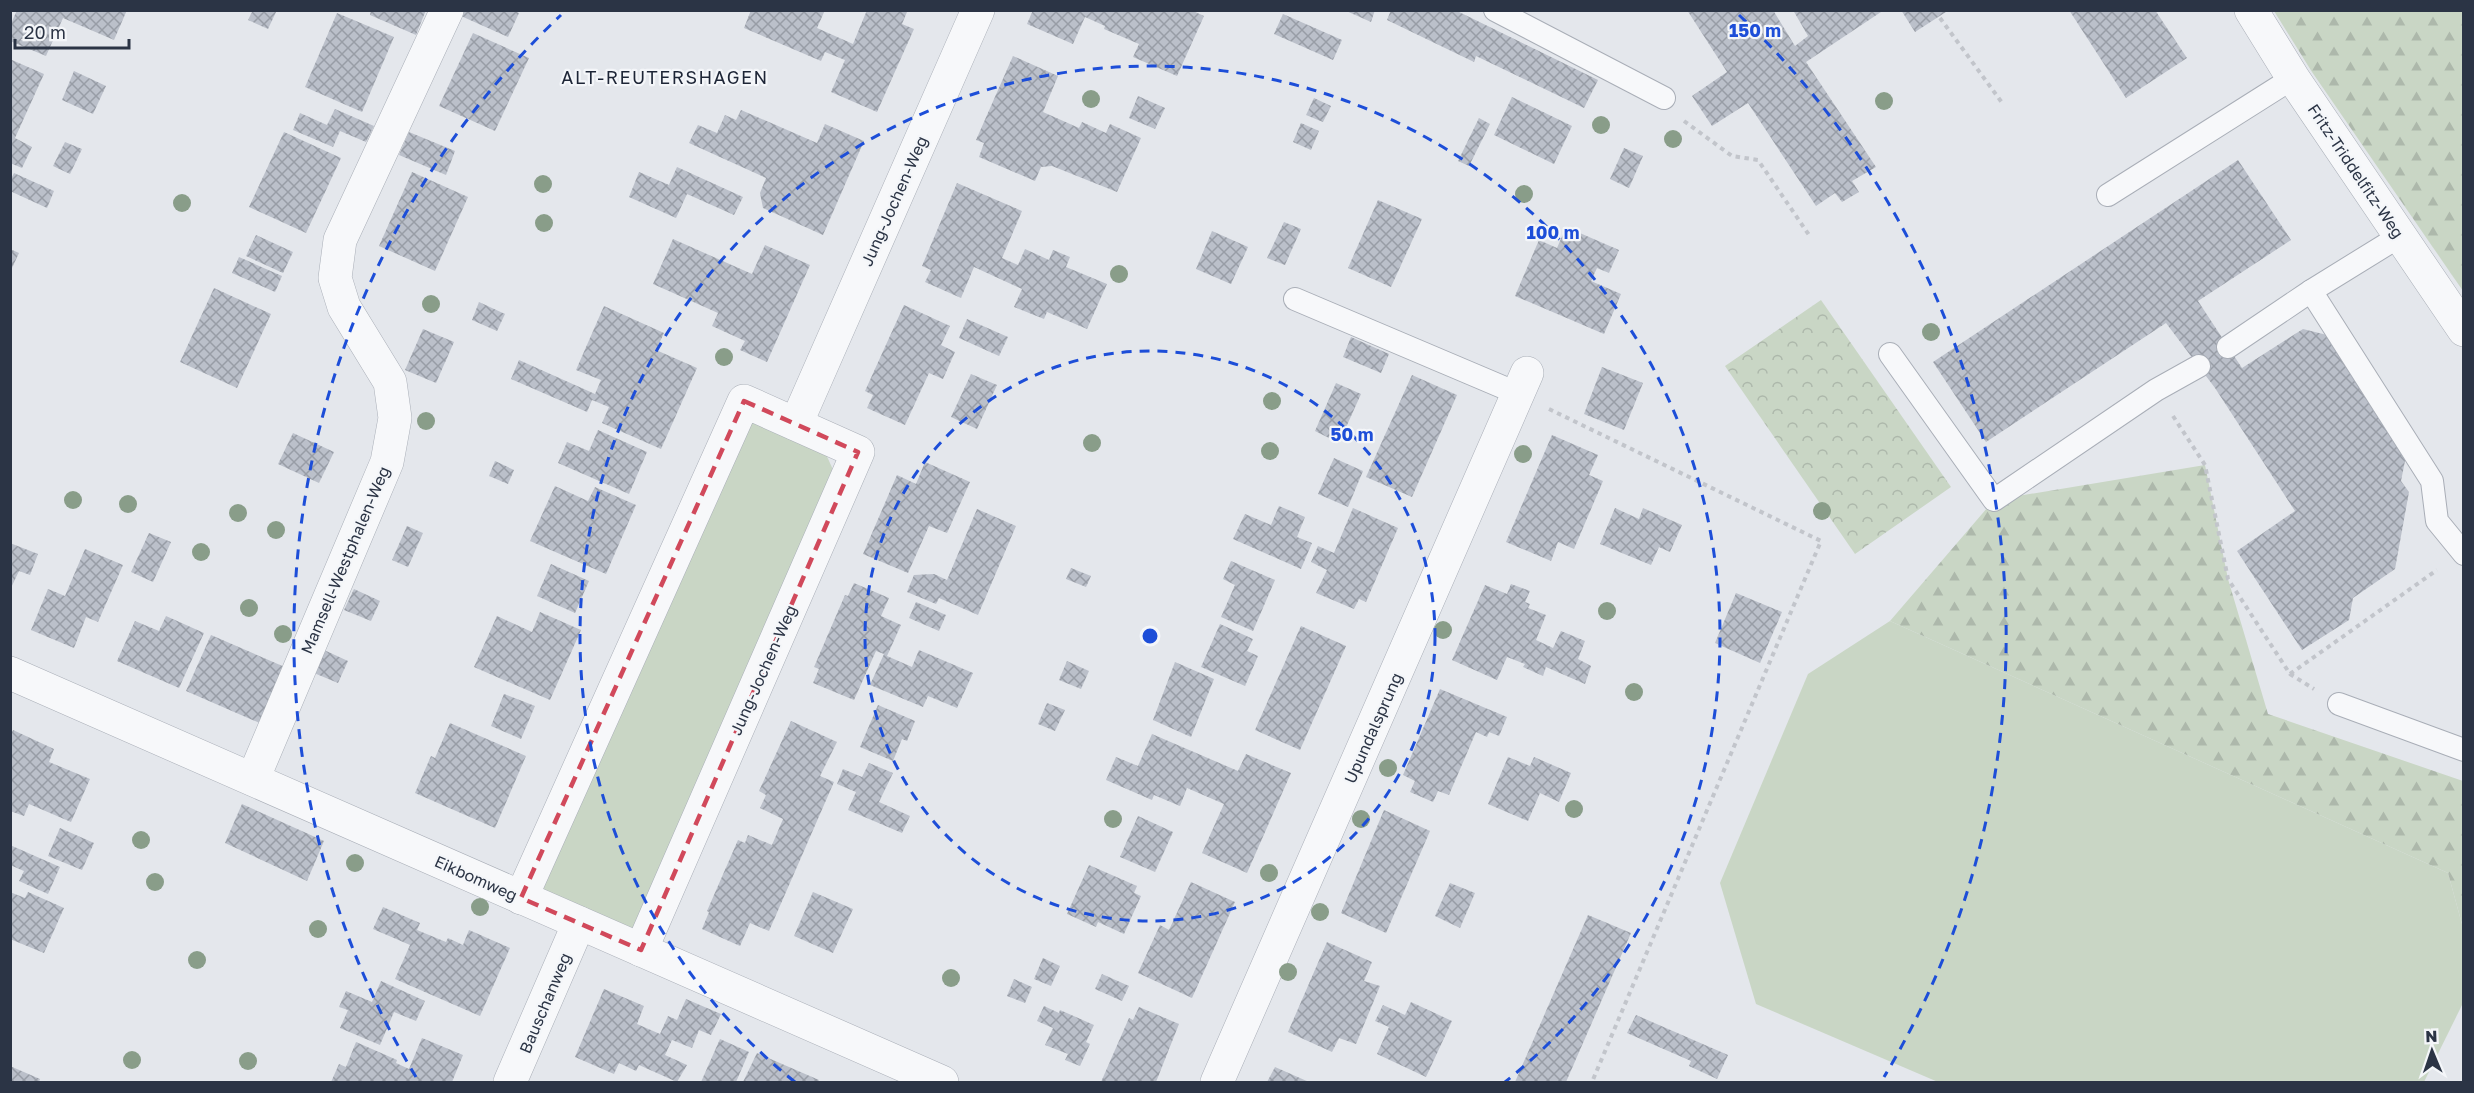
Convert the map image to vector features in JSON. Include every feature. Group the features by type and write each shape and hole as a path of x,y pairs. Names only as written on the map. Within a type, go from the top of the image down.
{"street":[{"name":"Mamsell-Westphalen-Weg","path":"253,778 387,462 395,418 390,382 344,307 335,278 340,240 447,10"},
{"name":"Jung-Jochen-Weg","path":"796,424 978,10"},
{"name":"Fritz-Triddelfitz-Weg","path":"2251,10 2293,78 2463,330"},
{"name":"Upundalsprung","path":"1217,1083 1523,384"},
{"name":"Jung-Jochen-Weg","path":"521,898 744,401 858,453 641,950"},
{"name":"Eikbomweg","path":"10,673 942,1083"},
{"name":"Bauschanweg","path":"510,1083 579,923"}],"lane":[{"path":"1495,10 1664,98"},
{"path":"2108,195 2293,78"},
{"path":"2228,347 2311,291 2400,236"},
{"path":"2311,291 2432,481 2437,521 2463,553"},
{"path":"1295,299 1523,384"},
{"path":"1890,354 1994,500 2156,390 2199,366"},
{"path":"2339,704 2463,750"}],"path":[{"path":"1940,18 2003,104"},
{"path":"1664,98 1680,118 1732,156 1758,160 1809,235"},
{"path":"1523,384 1821,541 1592,1083"},
{"path":"2156,390 2205,465 2228,579 2289,674 2339,704"},
{"path":"2289,674 2463,553"}],"highlighted area":[{"path":"744,401 858,452 641,950 521,898"}],"green space":[{"path":"2274,11 2463,11 2463,291 2312,72"},
{"path":"1821,300 1951,487 1855,554 1725,366"},
{"path":"751,417 825,452 834,472 633,934 533,888"},
{"path":"2205,465 2228,579 2268,714 2463,781 2463,928 2448,873 1890,621 1994,500"},
{"path":"1890,621 2448,873 2463,928 2463,1003 2424,1082 1938,1082 1756,1004 1720,883 1808,674"}],"building":[{"path":"17,10 127,10 114,40 63,18 46,56 10,41 10,26"},
{"path":"253,10 277,10 268,29 248,20"},
{"path":"371,10 426,10 416,35 370,15"},
{"path":"463,10 513,10 519,13 508,37 461,16"},
{"path":"751,10 825,10 817,28 853,44 867,10 904,10 907,12 902,24 914,29 877,112 831,92 845,60 825,52 821,61 744,28"},
{"path":"1033,10 1191,10 1204,16 1177,76 1133,57 1139,44 1104,29 1105,26 1085,17 1073,44 1027,24"},
{"path":"1344,10 1375,10 1371,22"},
{"path":"1391,10 1455,10 1598,80 1584,108 1476,56 1474,62 1387,20"},
{"path":"1687,10 1773,10 1795,46 1808,36 1793,10 1884,10 1806,62 1876,167 1852,181 1859,192 1842,202 1835,193 1816,206 1748,103 1712,126 1692,96 1727,72"},
{"path":"1901,10 1949,10 1915,32"},
{"path":"2069,10 2155,10 2187,58 2126,98"},
{"path":"337,13 394,37 362,112 305,87"},
{"path":"1283,14 1342,40 1333,60 1274,34"},
{"path":"473,33 529,58 495,131 439,106"},
{"path":"1013,56 1058,76 1043,112 1079,128 1082,122 1106,133 1110,124 1141,138 1117,192 1052,166 1041,167 1035,181 979,157 984,143 976,140"},
{"path":"12,60 44,74 15,138 32,147 22,168 10,163 10,63"},
{"path":"74,71 106,86 93,114 62,100"},
{"path":"1138,96 1165,108 1155,129 1129,118"},
{"path":"1512,97 1572,126 1554,164 1494,135"},
{"path":"1314,98 1331,106 1323,122 1306,115"},
{"path":"335,109 374,126 366,142 340,131 333,147 293,130 300,113 327,125"},
{"path":"741,110 817,143 825,124 864,141 823,235 763,208 760,193 766,178 689,143 698,125 717,133 725,115 736,120"},
{"path":"1479,118 1490,124 1469,166 1458,161"},
{"path":"1301,123 1319,131 1311,150 1293,142"},
{"path":"284,132 341,158 306,233 249,207"},
{"path":"409,132 455,151 446,175 399,155"},
{"path":"65,142 82,149 70,174 53,166"},
{"path":"1624,148 1643,156 1629,188 1610,179"},
{"path":"2238,160 2291,240 2198,301 2242,368 2303,329 2327,335 2406,456 2401,481 2409,492 2395,569 2353,598 2349,620 2302,650 2237,551 2295,511 2215,388 2166,323 1986,442 1933,362"},
{"path":"677,167 743,197 734,215 687,194 676,218 629,197 639,172 669,185"},
{"path":"412,172 468,197 435,271 379,246"},
{"path":"14,173 54,191 47,208 10,191 10,181"},
{"path":"957,183 1022,211 1002,258 1018,265 1025,249 1049,260 1053,250 1070,257 1066,267 1107,284 1087,329 1047,312 1044,319 1014,307 1022,289 974,267 961,298 925,282 931,270 922,266"},
{"path":"1378,200 1422,219 1391,287 1348,268"},
{"path":"1284,222 1301,229 1285,265 1267,258"},
{"path":"1566,227 1619,250 1609,273 1597,268 1591,281 1621,294 1604,334 1515,296 1539,240 1557,248"},
{"path":"1212,231 1248,247 1231,284 1196,269"},
{"path":"256,235 293,252 283,273 246,256"},
{"path":"673,239 752,274 765,245 810,265 767,362 740,350 745,341 712,326 718,313 653,284"},
{"path":"10,249 19,253 12,268 10,267"},
{"path":"239,257 282,276 275,292 232,273"},
{"path":"214,288 271,314 237,388 180,362"},
{"path":"479,302 505,314 497,331 472,320"},
{"path":"904,305 950,326 941,345 955,352 943,379 929,373 905,425 867,408 873,395 865,391"},
{"path":"604,306 664,333 656,350 697,368 661,449 602,423 609,407 592,400 587,412 511,379 519,360 595,394 601,380 576,370"},
{"path":"967,319 1008,337 999,356 959,338"},
{"path":"423,329 454,342 436,383 405,370"},
{"path":"1351,337 1389,354 1381,373 1343,357"},
{"path":"1602,367 1643,383 1624,430 1584,414"},
{"path":"971,374 997,385 977,429 951,417"},
{"path":"1412,375 1457,395 1412,497 1366,477"},
{"path":"1336,383 1361,394 1339,443 1315,431"},
{"path":"598,430 647,452 629,494 558,463 567,442 589,451"},
{"path":"293,433 334,452 319,483 278,464"},
{"path":"1552,435 1598,455 1589,475 1603,481 1574,549 1558,542 1551,561 1506,542"},
{"path":"1334,458 1363,471 1348,507 1318,494"},
{"path":"495,461 514,470 508,484 489,476"},
{"path":"925,462 970,482 947,533 929,526 908,573 863,554 897,475 916,484"},
{"path":"555,486 588,501 595,487 636,505 606,574 530,541"},
{"path":"1279,506 1305,517 1297,537 1312,543 1301,569 1233,539 1245,514 1271,525"},
{"path":"1353,508 1398,528 1366,602 1359,599 1354,609 1316,593 1327,570 1311,562 1318,546 1334,553"},
{"path":"1615,508 1639,519 1643,508 1682,525 1670,552 1659,547 1651,565 1600,544"},
{"path":"977,509 1016,526 978,615 939,598 936,604 907,592 914,575 934,574 947,580"},
{"path":"407,526 423,533 408,567 392,560"},
{"path":"149,533 171,542 153,582 131,572"},
{"path":"10,543 38,554 30,575 19,571 10,590"},
{"path":"85,549 123,565 98,622 86,617 74,648 31,630 48,589 65,596"},
{"path":"1231,561 1275,580 1253,631 1221,617 1235,585 1223,579"},
{"path":"551,564 589,581 575,613 537,596"},
{"path":"1071,568 1091,576 1086,587 1066,579"},
{"path":"854,583 889,598 881,616 901,625 887,656 912,667 919,650 973,673 957,708 928,696 923,707 870,685 884,654 876,651 854,700 813,683 819,669 814,667 845,595 848,596"},
{"path":"1511,584 1530,591 1525,602 1530,604 1528,608 1546,615 1536,640 1553,648 1561,631 1585,641 1578,659 1591,666 1585,684 1546,667 1543,676 1523,667 1525,664 1507,657 1497,680 1452,660 1485,585 1507,594"},
{"path":"354,589 380,601 371,621 344,610"},
{"path":"1736,593 1782,612 1760,663 1715,643"},
{"path":"916,602 946,615 939,631 909,618"},
{"path":"540,612 581,630 550,700 474,667 497,616 532,632"},
{"path":"166,616 204,633 179,688 117,661 135,621 159,631"},
{"path":"1220,624 1253,639 1247,651 1258,656 1245,686 1201,667"},
{"path":"1301,626 1346,646 1300,750 1255,730"},
{"path":"211,635 287,668 262,724 186,691"},
{"path":"324,650 348,661 338,683 314,673"},
{"path":"1067,661 1089,671 1081,689 1059,680"},
{"path":"1175,662 1214,679 1191,737 1153,720"},
{"path":"1440,689 1507,717 1499,736 1489,732 1487,737 1476,732 1449,795 1438,791 1433,802 1410,792 1415,781 1403,775"},
{"path":"504,694 535,706 521,739 491,726"},
{"path":"1047,703 1065,710 1055,731 1038,724"},
{"path":"878,705 915,721 907,741 902,739 893,761 860,747"},
{"path":"791,721 837,742 820,776 834,782 769,931 750,923 740,946 702,929 709,912 707,911 738,840 745,843 748,835 772,845 783,819 760,808 766,795 759,791"},
{"path":"450,723 526,756 495,828 415,793 431,756 435,758"},
{"path":"13,730 54,749 49,762 90,779 71,822 29,804 24,816 10,811 10,736"},
{"path":"1152,734 1238,771 1246,754 1291,773 1247,873 1202,853 1224,804 1187,788 1180,806 1154,795 1152,800 1106,780 1116,757 1138,766"},
{"path":"1508,757 1530,766 1534,757 1571,773 1559,802 1540,793 1528,821 1488,804"},
{"path":"869,763 893,773 879,802 910,816 902,833 848,810 856,792 837,784 843,769 862,777"},
{"path":"242,804 324,841 307,881 225,843"},
{"path":"1384,810 1430,831 1386,933 1341,913"},
{"path":"1138,816 1173,832 1155,872 1120,857"},
{"path":"60,828 94,843 82,870 48,856"},
{"path":"10,845 60,867 48,894 19,881 24,871 10,865"},
{"path":"1089,865 1137,886 1134,893 1141,896 1124,934 1098,922 1096,927 1067,914"},
{"path":"1191,882 1235,902 1192,998 1138,973 1160,925 1169,930"},
{"path":"1450,883 1475,893 1460,928 1435,916"},
{"path":"10,892 25,898 28,892 64,908 44,953 10,939"},
{"path":"813,892 853,909 833,953 794,936"},
{"path":"383,907 420,923 417,930 446,942 448,938 463,945 469,930 510,948 480,1016 395,979 410,945 373,929"},
{"path":"1588,915 1631,933 1566,1082 1515,1082"},
{"path":"1327,942 1372,962 1364,981 1380,986 1356,1044 1339,1038 1332,1052 1288,1032"},
{"path":"1043,958 1060,966 1051,986 1034,979"},
{"path":"1102,974 1129,986 1122,1001 1095,989"},
{"path":"1014,979 1032,987 1025,1003 1007,996"},
{"path":"381,981 425,1001 416,1021 394,1012 380,1045 340,1028 348,1010 339,1007 346,991 372,1002"},
{"path":"604,989 644,1006 637,1024 660,1034 668,1016 677,1020 686,999 721,1014 711,1035 699,1030 692,1048 672,1040 665,1055 687,1065 677,1082 639,1065 636,1071 619,1063 614,1074 575,1057"},
{"path":"1411,1002 1452,1021 1426,1077 1377,1054 1389,1027 1375,1021 1383,1005 1405,1015"},
{"path":"1044,1006 1059,1013 1060,1010 1094,1025 1086,1042 1090,1044 1080,1066 1065,1060 1068,1054 1045,1045 1053,1028 1037,1021"},
{"path":"1139,1007 1179,1024 1156,1082 1101,1082 1129,1018 1133,1020"},
{"path":"1636,1015 1728,1055 1717,1079 1689,1066 1691,1061 1627,1033"},
{"path":"422,1038 463,1055 452,1082 331,1082 339,1064 346,1067 356,1042 397,1060 396,1063 409,1069"},
{"path":"720,1039 749,1052 736,1082 701,1082"},
{"path":"757,1053 819,1080 818,1082 743,1082"},
{"path":"10,1066 40,1079 39,1082 10,1082"},
{"path":"1275,1067 1309,1082 1267,1082"}],"district":[{"name":"ALT-REUTERSHAGEN","path":"665,78"}]}
